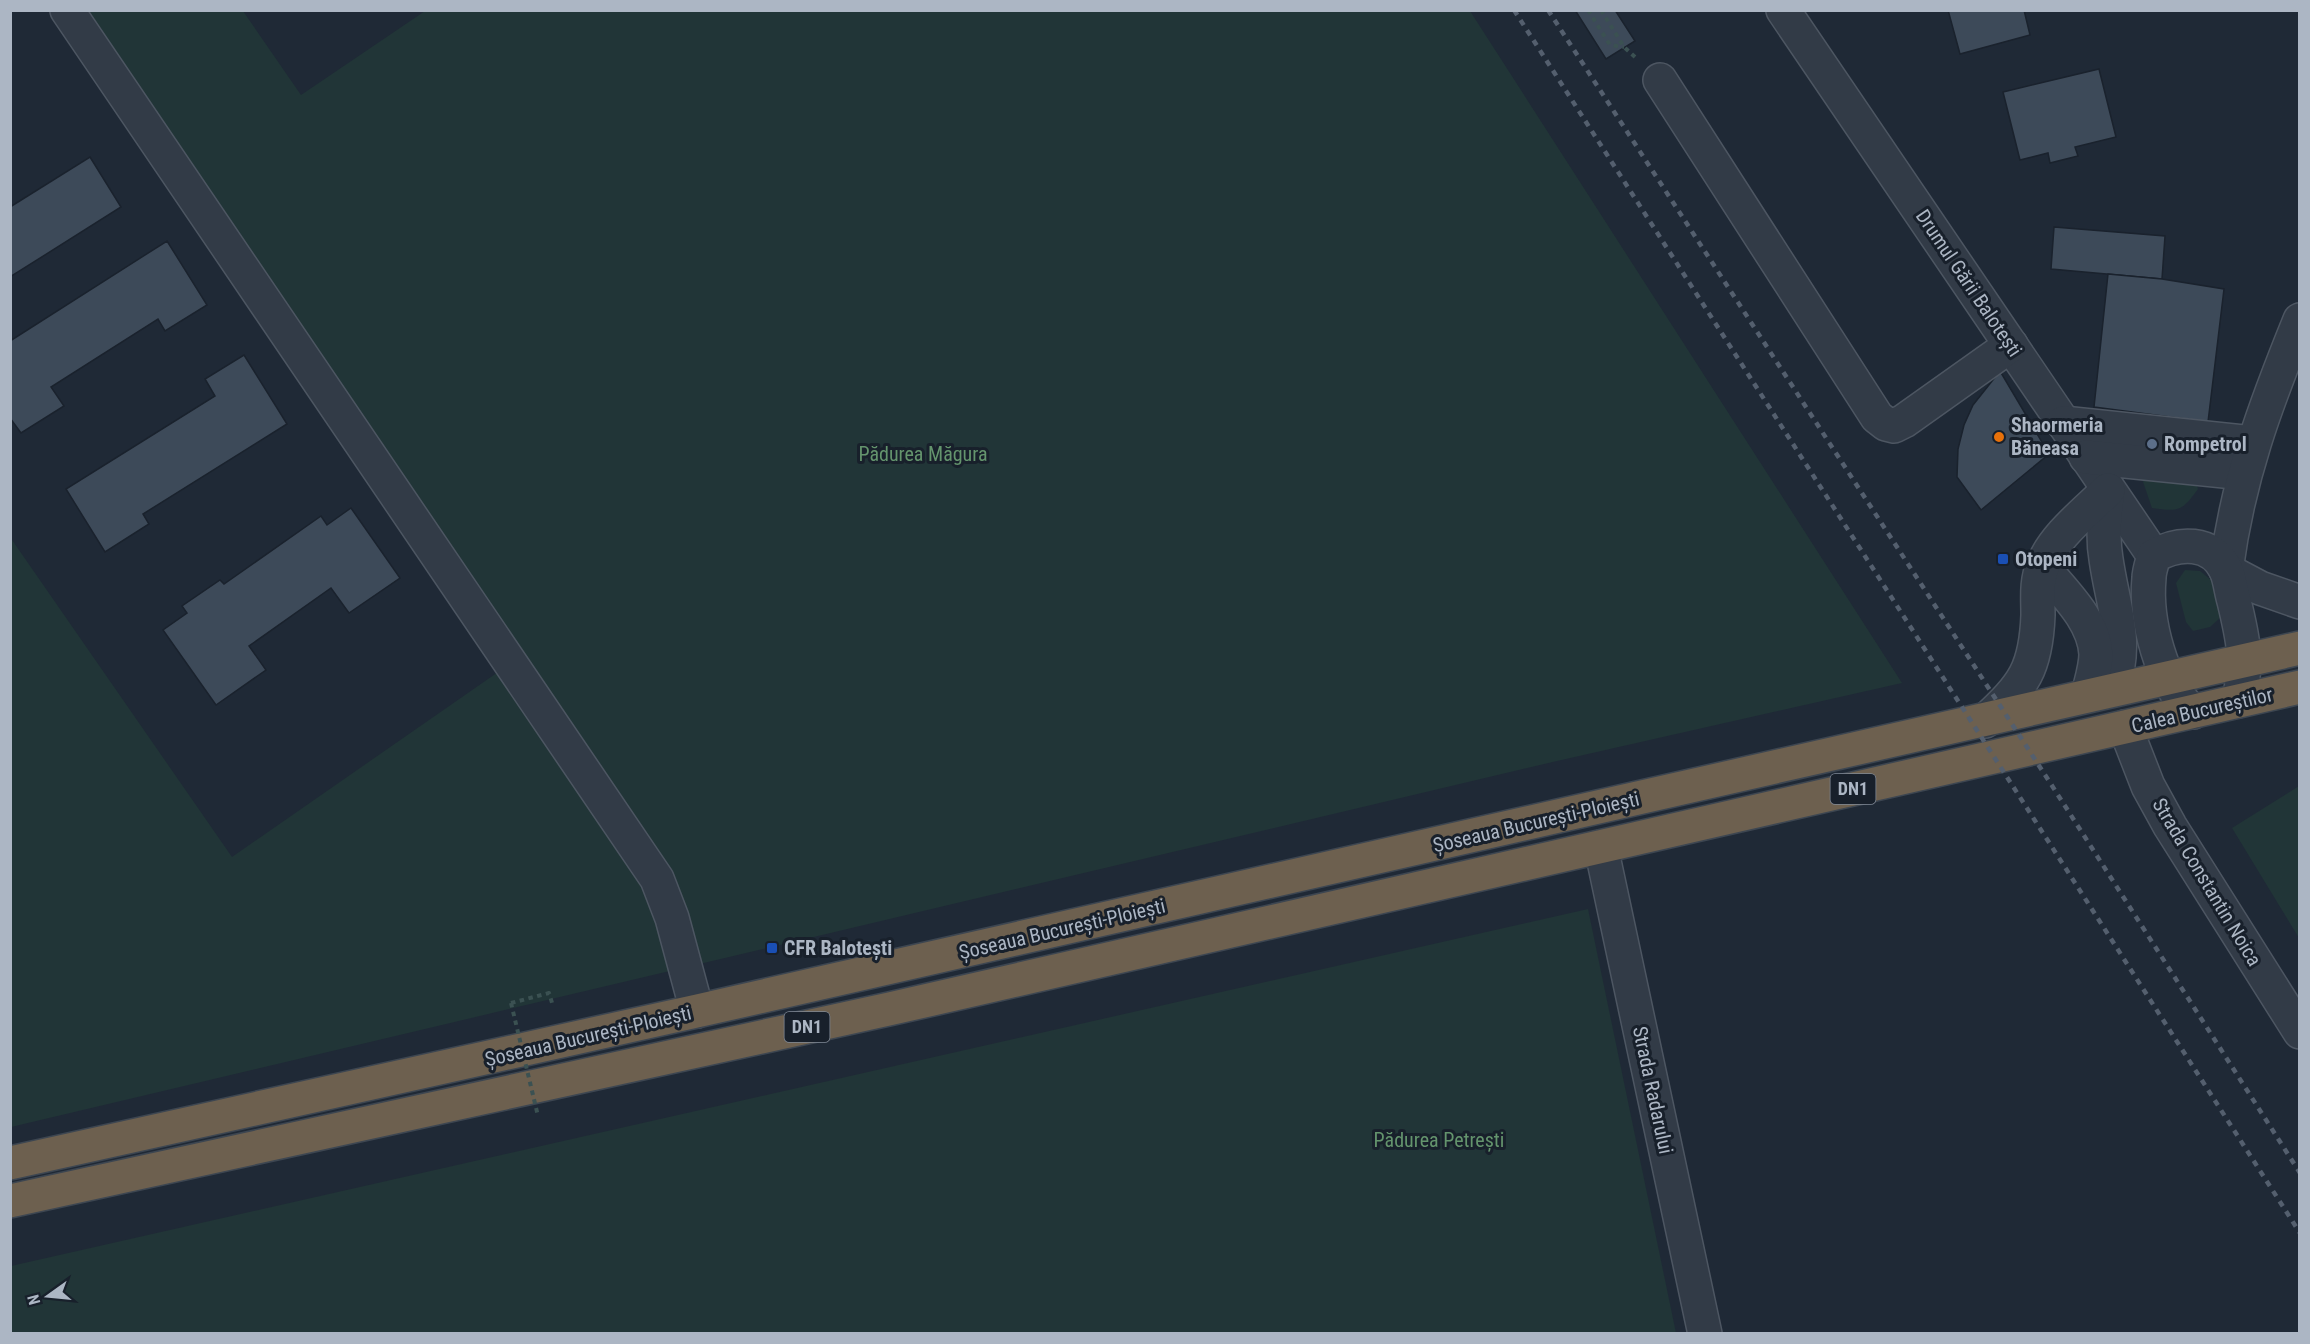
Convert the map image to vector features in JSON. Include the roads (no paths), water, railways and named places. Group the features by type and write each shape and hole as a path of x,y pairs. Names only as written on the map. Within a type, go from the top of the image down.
{"highway":[{"name":"Calea Bucureștilor","path":"2100,693 2300,648"},
{"name":"Calea Bucureștilor","path":"2115,730 2300,687"},
{"name":"Șoseaua București-Ploiești","path":"10,1163 697,1011 2100,693"},
{"name":"Șoseaua București-Ploiești","path":"10,1202 706,1049 2115,730"},
{"path":"1601,847 1626,824 1786,784 1798,763"},
{"path":"697,1011 706,1049"}],"street":[{"path":"67,10 657,879 672,918 697,1011"},
{"name":"Drumul Gării Balotești","path":"1784,10 2154,556"},
{"path":"1660,80 1877,417 1886,424 1894,426 1910,417 2011,345"},
{"path":"2226,570 2231,529 2249,458 2300,320"},
{"path":"2062,423 2249,458"},
{"path":"2086,457 2249,458"},
{"path":"1985,720 2010,698 2027,674 2036,650 2037,586 2042,566 2050,549 2108,490"},
{"path":"2100,693 2118,672 2121,639 2105,557 2104,539 2108,490"},
{"path":"2193,712 2174,691 2167,677 2152,627 2149,604 2149,577 2154,556 2180,545 2206,549 2218,558 2226,570 2244,641 2243,685 2238,701"},
{"path":"2042,566 2084,617 2092,635 2100,693"},
{"path":"2226,570 2260,588 2300,602"},
{"name":"Strada Constantin Noica","path":"2115,730 2170,826 2300,1032"},
{"name":"Strada Radarului","path":"1601,847 1706,1334"}],"railway":[{"path":"1514,10 2300,1233"},
{"path":"1548,10 2049,781 2300,1173"}],"place":[{"name":"Shaormeria Băneasa","path":"1999,437"},
{"name":"Rompetrol","path":"2152,444"},
{"name":"Otopeni","path":"2003,559"},
{"name":"CFR Balotești","path":"772,948"}],"park label":[{"name":"Pădurea Măgura","path":"923,454"},
{"name":"Pădurea Petrești","path":"1439,1140"}]}
